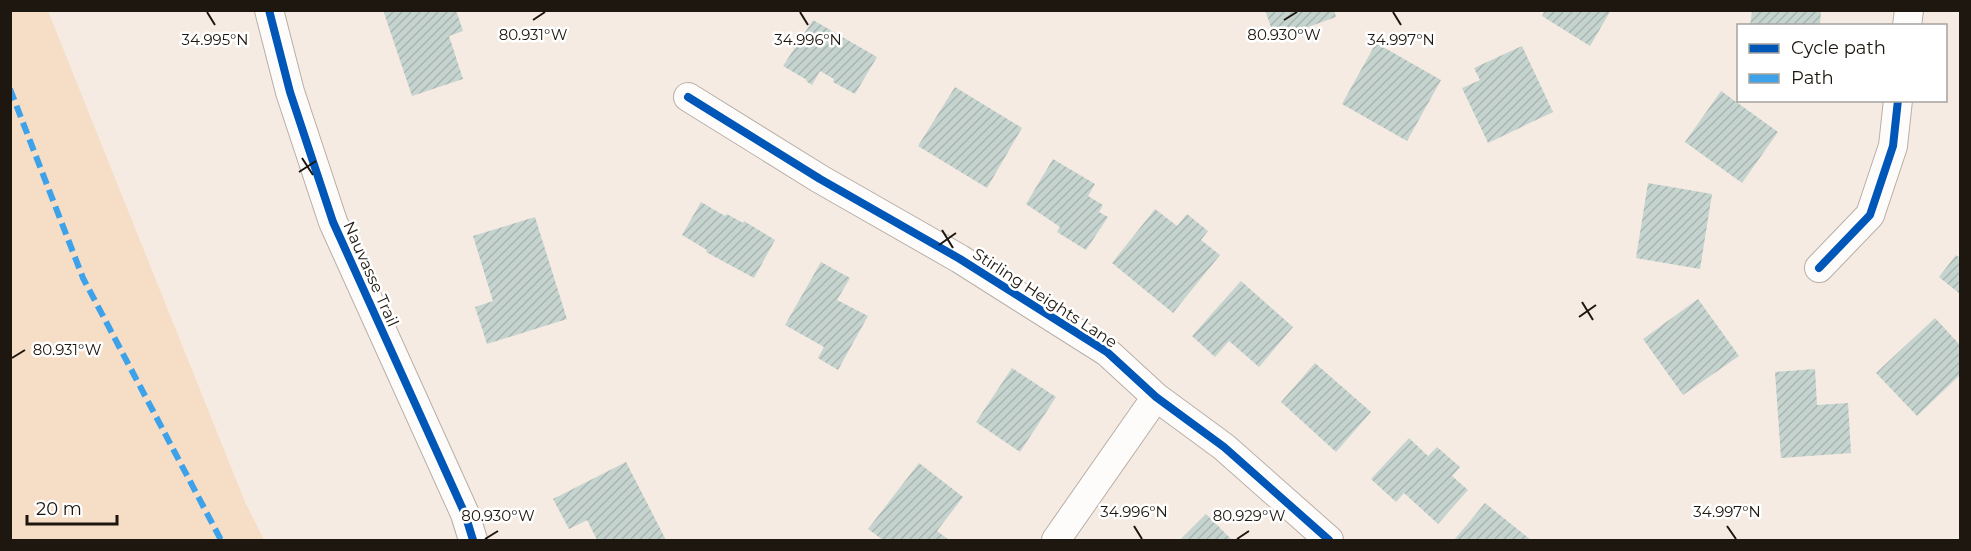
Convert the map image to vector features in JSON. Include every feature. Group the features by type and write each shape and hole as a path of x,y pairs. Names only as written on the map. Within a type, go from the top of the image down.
{"street":[{"name":"Nauvasse Trail","path":"268,10 290,92 333,222 465,514 474,540"},
{"name":"Stirling Heights Lane","path":"688,97 820,179 960,259 1107,352 1156,397 1224,447 1329,540"},
{"path":"1819,268 1870,215 1893,146 1898,102"},
{"path":"1056,540 1156,397"}],"shaded area":[{"path":"10,11 48,11 245,502 264,540 11,540"}],"building":[{"path":"383,10 456,10 463,31 449,36 463,79 412,96"},
{"path":"1265,10 1334,10 1336,17 1275,39"},
{"path":"1545,10 1611,10 1590,46 1542,16"},
{"path":"1763,10 1821,10 1820,24 1750,24 1752,11 1763,12"},
{"path":"813,20 877,57 855,94 833,82 834,79 820,71 812,85 783,66"},
{"path":"1376,43 1441,80 1407,141 1342,104"},
{"path":"1522,46 1553,112 1488,143 1462,88 1480,80 1474,68"},
{"path":"955,87 1022,128 987,188 918,146"},
{"path":"1721,91 1778,132 1742,183 1685,142"},
{"path":"1053,159 1095,184 1088,196 1103,205 1099,212 1108,217 1086,250 1057,232 1060,227 1026,204"},
{"path":"1648,183 1712,194 1700,269 1636,258"},
{"path":"701,202 725,216 727,214 743,223 744,221 775,240 754,278 706,252 707,250 682,235"},
{"path":"1155,209 1177,226 1187,214 1208,231 1201,240 1220,255 1173,313 1112,263"},
{"path":"535,217 567,319 487,344 475,307 493,301 473,236"},
{"path":"1956,255 1960,258 1960,294 1939,277"},
{"path":"821,262 850,278 837,300 868,316 838,370 818,358 824,347 785,325"},
{"path":"1241,281 1293,327 1259,367 1229,341 1215,357 1192,336"},
{"path":"1698,299 1739,356 1683,395 1643,339"},
{"path":"1935,318 1960,345 1960,375 1917,416 1876,373"},
{"path":"1315,363 1371,412 1336,452 1281,402"},
{"path":"1012,368 1056,397 1020,452 976,422"},
{"path":"1815,369 1817,405 1848,403 1851,453 1781,458 1775,372"},
{"path":"1409,438 1428,456 1437,447 1460,467 1452,476 1468,490 1438,524 1404,493 1396,502 1371,479"},
{"path":"626,462 666,540 597,540 587,520 569,529 553,499"},
{"path":"919,463 963,497 937,531 949,540 883,540 868,529"},
{"path":"1485,503 1531,540 1454,540"},
{"path":"1206,514 1232,540 1180,540"}],"marked path":[{"path":"10,89 83,278 221,540"}],"cycle path":[{"path":"269,10 290,92 333,222 465,514 473,540"},
{"path":"688,97 820,179 960,259 1107,352 1156,397 1224,447 1329,540"},
{"path":"1819,268 1870,215 1893,146 1898,102"}]}
